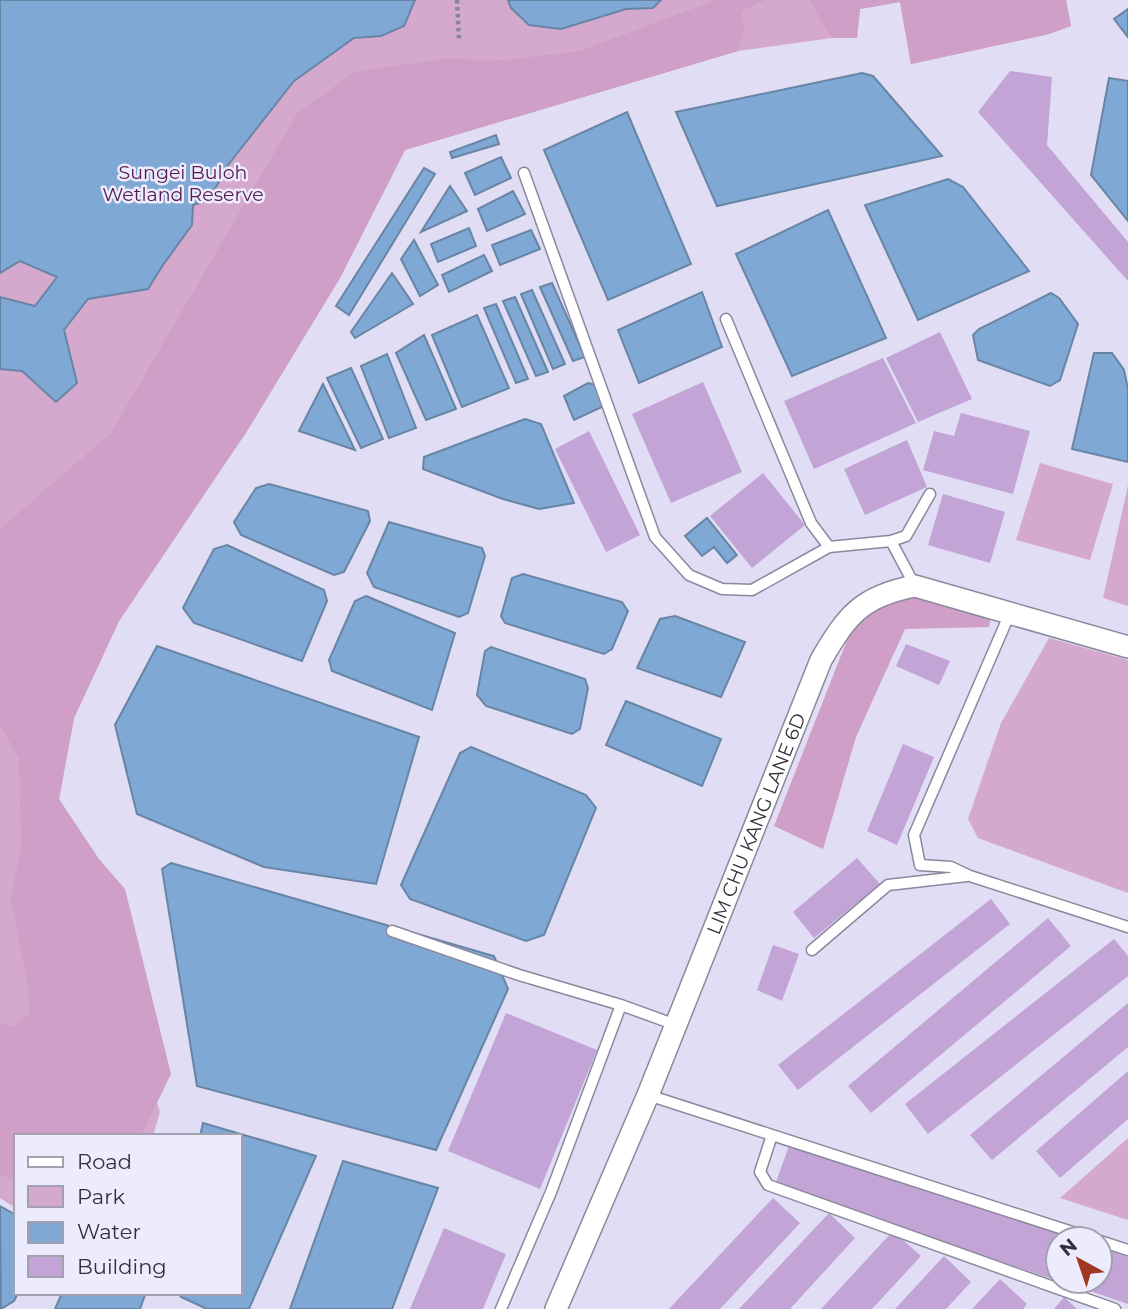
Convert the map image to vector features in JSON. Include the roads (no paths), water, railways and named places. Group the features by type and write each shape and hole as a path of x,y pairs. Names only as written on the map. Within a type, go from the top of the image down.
{"street":[{"path":"915,586 1128,647"},
{"name":"LIM CHU KANG LANE 6D","path":"556,1309 648,1095 821,660 841,626 869,600 893,590 915,586"}],"lane":[{"path":"524,173 655,537 689,575 722,589 752,590 829,547 891,541 906,536 930,494"},
{"path":"726,319 811,523 829,547"},
{"path":"891,541 915,586"},
{"path":"1010,613 914,835 920,865 951,867 970,876 1128,926"},
{"path":"812,950 888,885 970,876"},
{"path":"392,931 519,975 621,1005 676,1026"},
{"path":"502,1309 551,1192 621,1005"},
{"path":"648,1095 1051,1225"},
{"path":"772,1135 760,1172 768,1185 1115,1309"}],"water":[{"path":"0,0 415,0 404,26 381,36 354,38 294,81 228,165 209,200 193,205 192,225 148,289 88,299 64,330 77,383 56,402 22,371 0,369 0,297 35,306 57,277 20,261 0,273"},
{"path":"508,0 661,0 653,8 626,9 561,29 529,25 511,8"},
{"path":"1128,9 1128,37 1114,19"},
{"path":"862,73 873,76 942,156 717,206 676,112"},
{"path":"1109,78 1128,81 1128,221 1091,175"},
{"path":"627,112 691,264 608,300 544,150"},
{"path":"496,135 499,144 452,158 450,152"},
{"path":"501,157 511,178 475,195 465,173"},
{"path":"424,168 435,174 349,315 336,306"},
{"path":"948,179 963,187 1029,271 918,320 865,205"},
{"path":"450,186 467,211 421,232"},
{"path":"513,191 525,214 487,231 478,209"},
{"path":"828,210 886,338 792,376 736,254"},
{"path":"469,228 476,246 438,262 431,244"},
{"path":"531,230 540,249 500,265 492,245"},
{"path":"414,240 438,285 420,296 401,259"},
{"path":"484,255 492,271 449,292 442,275"},
{"path":"392,273 413,304 355,338 351,332"},
{"path":"552,283 585,357 573,361 540,287"},
{"path":"532,290 565,364 553,369 521,294"},
{"path":"702,292 722,347 639,383 618,330"},
{"path":"1051,293 1059,298 1078,324 1060,380 1050,386 978,360 973,335 979,329"},
{"path":"515,297 548,372 536,376 503,301"},
{"path":"496,304 528,379 516,383 484,308"},
{"path":"477,315 509,388 462,407 432,335"},
{"path":"424,335 456,409 426,420 396,353"},
{"path":"1094,353 1112,353 1124,370 1128,389 1128,462 1072,449"},
{"path":"387,354 416,428 389,438 361,366"},
{"path":"351,368 383,439 361,448 327,378"},
{"path":"588,383 596,385 604,406 574,420 564,396"},
{"path":"323,384 355,450 299,431"},
{"path":"525,419 541,424 574,503 539,509 503,499 423,469 424,457"},
{"path":"269,484 368,511 370,521 344,572 334,575 241,535 234,522 256,488"},
{"path":"707,518 737,555 727,563 714,547 702,556 685,536"},
{"path":"389,522 482,548 485,556 468,613 459,617 374,587 367,573"},
{"path":"227,545 324,590 327,601 302,661 194,623 183,608 214,549"},
{"path":"523,574 622,602 628,611 612,649 604,654 505,623 501,616 512,578"},
{"path":"366,596 455,633 432,710 332,671 329,660 355,601"},
{"path":"675,616 745,642 721,697 637,668 660,619"},
{"path":"157,646 419,737 376,884 264,867 137,814 115,725"},
{"path":"491,647 585,679 588,688 580,729 572,734 486,706 477,695 485,651"},
{"path":"626,701 721,739 702,786 606,745"},
{"path":"471,747 586,795 596,808 544,935 526,941 410,899 401,885 460,753"},
{"path":"171,863 494,956 508,989 436,1150 197,1086 162,869"},
{"path":"203,1123 241,1134 200,1134"},
{"path":"242,1134 316,1156 249,1309 207,1309 180,1295 242,1295"},
{"path":"343,1161 438,1188 392,1309 290,1309"},
{"path":"0,1206 14,1214 14,1295 17,1295 14,1301 1,1309"},
{"path":"61,1295 145,1295 140,1309 55,1309"}],"park label":[{"name":"Sungei Buloh Wetland Reserve","path":"183,183"}]}
